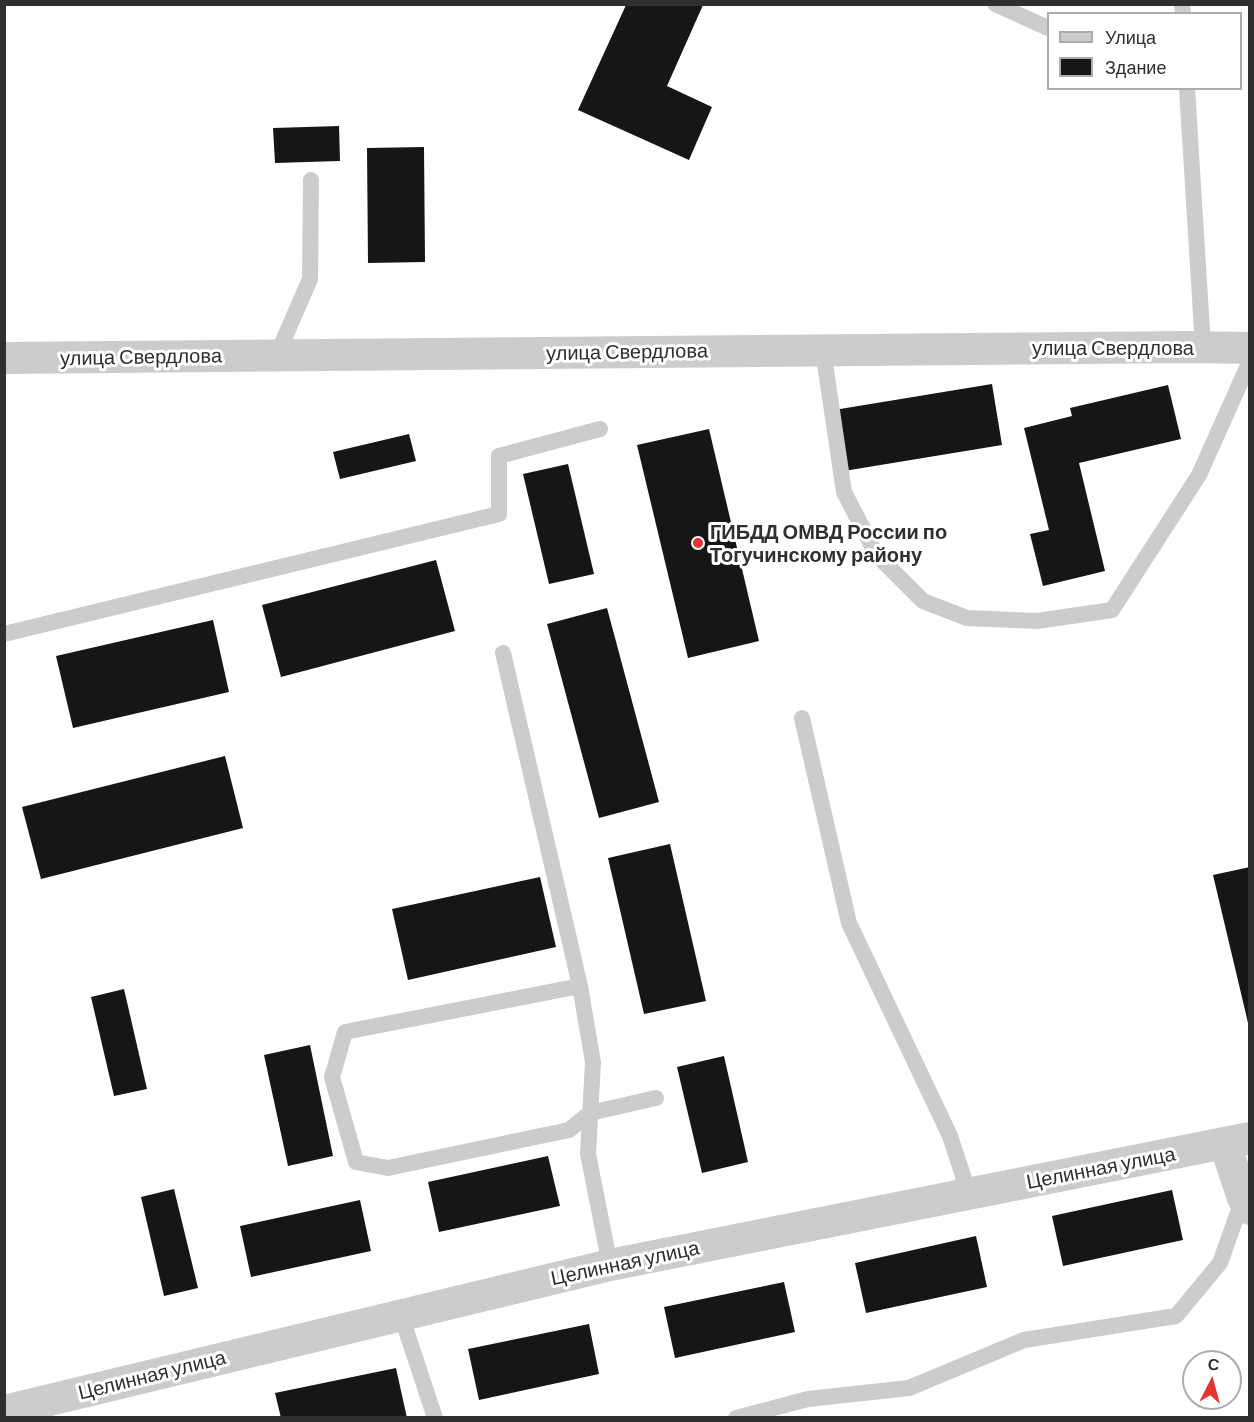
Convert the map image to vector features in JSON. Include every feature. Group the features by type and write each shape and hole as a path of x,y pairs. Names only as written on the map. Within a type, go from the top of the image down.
{"street":[{"name":"улица Свердлова","path":"4,358 1250,348"},
{"name":"Целинная улица","path":"4,1411 610,1265 1237,1141"},
{"path":"1237,1141 1246,1203"}],"lane":[{"path":"995,4 1047,28"},
{"path":"1186,90 1203,347"},
{"path":"277,355 310,279 311,180"},
{"path":"823,350 844,492 876,554 923,601 967,618 1037,621 1112,610 1199,475 1250,361"},
{"path":"4,634 499,514 499,456 600,429"},
{"path":"503,653 580,986 593,1062 588,1154 610,1265"},
{"path":"802,718 849,923 950,1136 969,1194"},
{"path":"580,986 345,1032 332,1077 356,1162 388,1168 569,1130 590,1113 656,1098"},
{"path":"736,1418 808,1399 909,1388 1024,1340 1176,1316 1220,1263 1246,1203"},
{"path":"401,1315 435,1418"}],"building":[{"path":"626,5 703,5 667,86 712,107 689,160 578,110"},
{"path":"339,126 340,161 275,163 273,128"},
{"path":"424,147 425,262 368,263 367,148"},
{"path":"992,384 1002,445 844,471 834,410"},
{"path":"1168,385 1181,439 1079,463 1105,571 1043,586 1030,534 1049,530 1024,428 1072,416 1070,408"},
{"name":"ГИБДД ОМВД России по Тогучинскому району","path":"709,429 759,641 688,658 637,445"},
{"path":"409,434 416,461 340,479 333,452"},
{"path":"568,464 594,574 549,584 523,474"},
{"path":"436,560 455,631 281,677 262,605"},
{"path":"607,608 659,802 599,818 547,624"},
{"path":"213,620 229,692 73,728 56,656"},
{"path":"225,756 243,828 41,879 22,807"},
{"path":"670,844 706,1001 644,1014 608,858"},
{"path":"1250,867 1250,1027 1249,1027 1213,875"},
{"path":"540,877 556,947 408,980 392,909"},
{"path":"124,989 147,1089 114,1096 91,997"},
{"path":"310,1045 333,1156 288,1166 264,1055"},
{"path":"724,1056 748,1162 702,1173 677,1067"},
{"path":"548,1156 560,1206 439,1232 428,1182"},
{"path":"174,1189 198,1288 164,1296 141,1197"},
{"path":"1172,1190 1183,1240 1063,1266 1052,1216"},
{"path":"360,1200 371,1251 251,1277 240,1226"},
{"path":"976,1236 987,1287 866,1313 855,1263"},
{"path":"784,1282 795,1332 675,1358 664,1307"},
{"path":"589,1324 599,1374 479,1400 468,1349"},
{"path":"396,1368 407,1418 281,1418 275,1393"}],"place":[{"name":"ГИБДД ОМВД России по Тогучинскому району","path":"698,543"}]}
